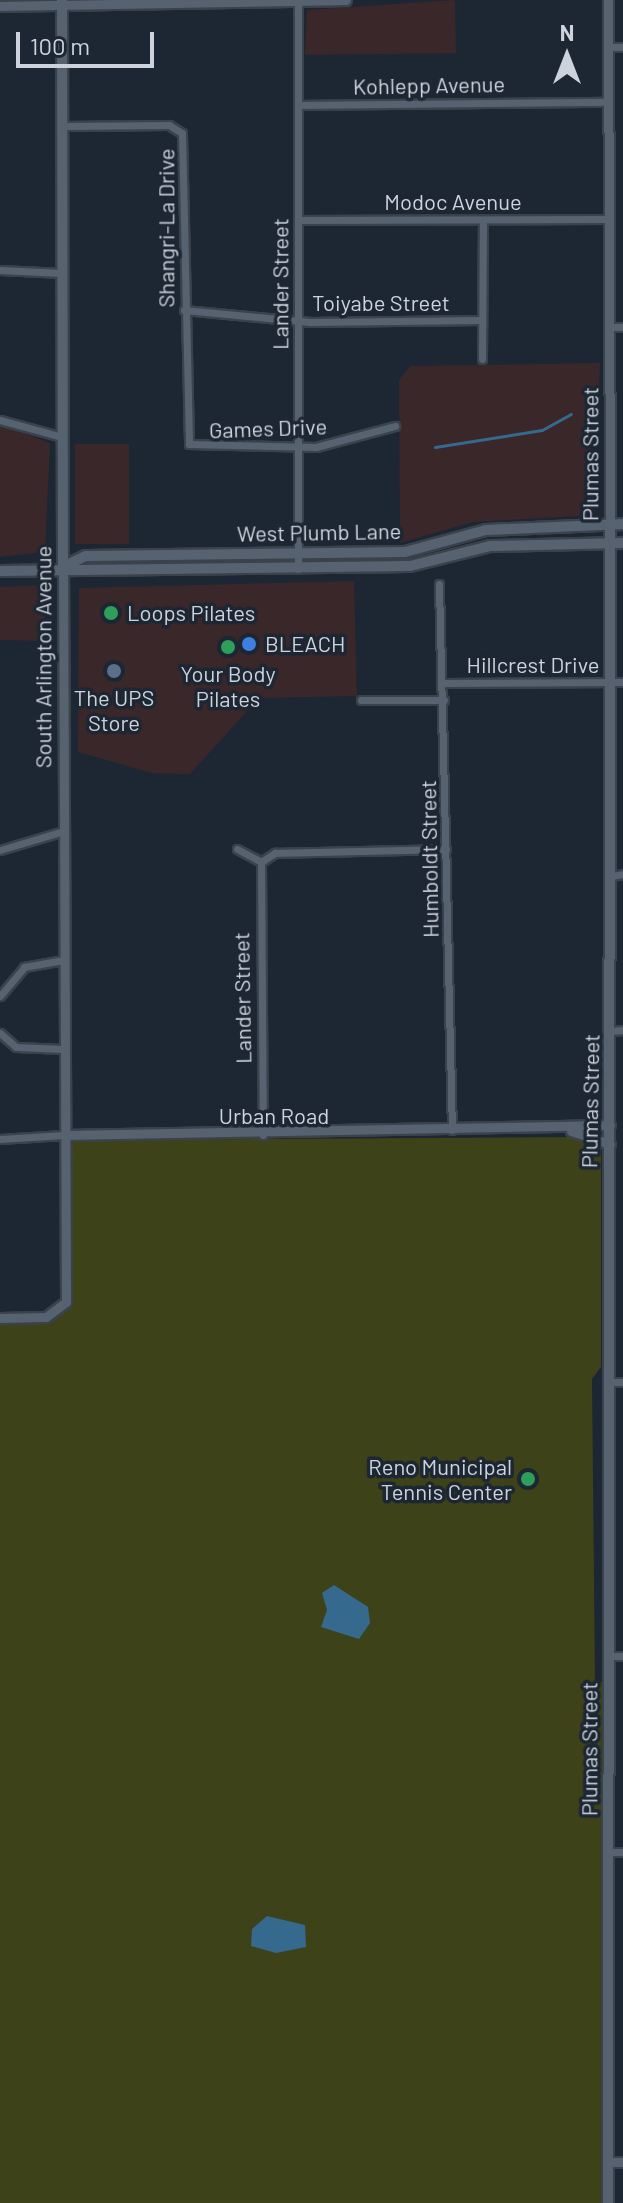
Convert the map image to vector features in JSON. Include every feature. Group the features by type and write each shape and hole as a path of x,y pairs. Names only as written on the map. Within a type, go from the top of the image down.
{"main road":[{"name":"South Arlington Avenue","path":"62,2 63,567"},
{"name":"West Plumb Lane","path":"63,567 86,556 405,552 486,530 623,524"},
{"name":"Plumas Street","path":"608,2203 608,1382 611,1031 617,875 610,682 610,525"},
{"name":"West Plumb Lane","path":"0,571 63,567 102,573 421,565 490,546 623,543"}],"street":[{"name":"Lander Street","path":"298,0 298,569"},
{"path":"0,6 62,2 346,0"},
{"name":"Plumas Street","path":"608,0 610,525"},
{"path":"608,47 623,47"},
{"name":"Kohlepp Avenue","path":"298,105 608,102"},
{"name":"Shangri-La Drive","path":"62,126 180,129 189,444"},
{"name":"Modoc Avenue","path":"298,220 608,219"},
{"path":"482,359 483,220"},
{"path":"0,270 62,273"},
{"name":"Toiyabe Street","path":"184,310 298,321 482,320"},
{"path":"609,327 623,327"},
{"path":"0,420 62,437"},
{"name":"Games Drive","path":"189,444 298,448 395,426"},
{"name":"South Arlington Avenue","path":"0,1318 59,1312 67,1297 63,1049 63,567"},
{"name":"Humboldt Street","path":"439,584 444,683 452,1132"},
{"name":"Hillcrest Drive","path":"444,683 623,682"},
{"name":"Hillcrest Drive","path":"361,700 444,700"},
{"path":"0,850 64,831"},
{"path":"237,849 261,862 275,853 446,849"},
{"name":"Lander Street","path":"261,862 263,1135"},
{"path":"0,996 24,967 63,960"},
{"path":"611,1031 623,1030"},
{"path":"0,1033 16,1047 63,1049"},
{"name":"Urban Road","path":"0,1139 64,1135 452,1132 610,1125"},
{"name":"Urban Road","path":"548,1129 610,1144"},
{"path":"608,1382 623,1382"},
{"path":"609,1656 623,1656"},
{"path":"609,1852 623,1852"},
{"path":"608,2162 623,2162"}],"shaded area":[{"path":"455,0 456,53 305,55 307,10"},
{"path":"600,363 595,515 473,522 400,543 399,380 410,366"},
{"path":"0,424 50,443 45,552 0,557"},
{"path":"75,444 129,444 129,544 75,544"},
{"path":"354,581 357,696 259,698 190,774 152,773 78,752 79,588"},
{"path":"42,585 48,641 0,640 0,587"}],"green space":[{"path":"601,1137 601,1367 592,1379 595,1682 602,1682 601,2203 0,2203 0,1322 45,1321 71,1302 70,1140"}],"water":[{"path":"334,1585 368,1607 370,1623 359,1639 321,1627 327,1610 322,1593"},
{"path":"267,1916 305,1925 306,1947 276,1953 251,1946 252,1929"}],"waterway":[{"path":"435,447 542,430 571,414"}],"place":[{"name":"Loops Pilates","path":"111,613"},
{"name":"BLEACH","path":"249,644"},
{"name":"Your Body Pilates","path":"228,647"},
{"name":"The UPS Store","path":"114,671"},
{"name":"Reno Municipal Tennis Center","path":"528,1479"}]}
